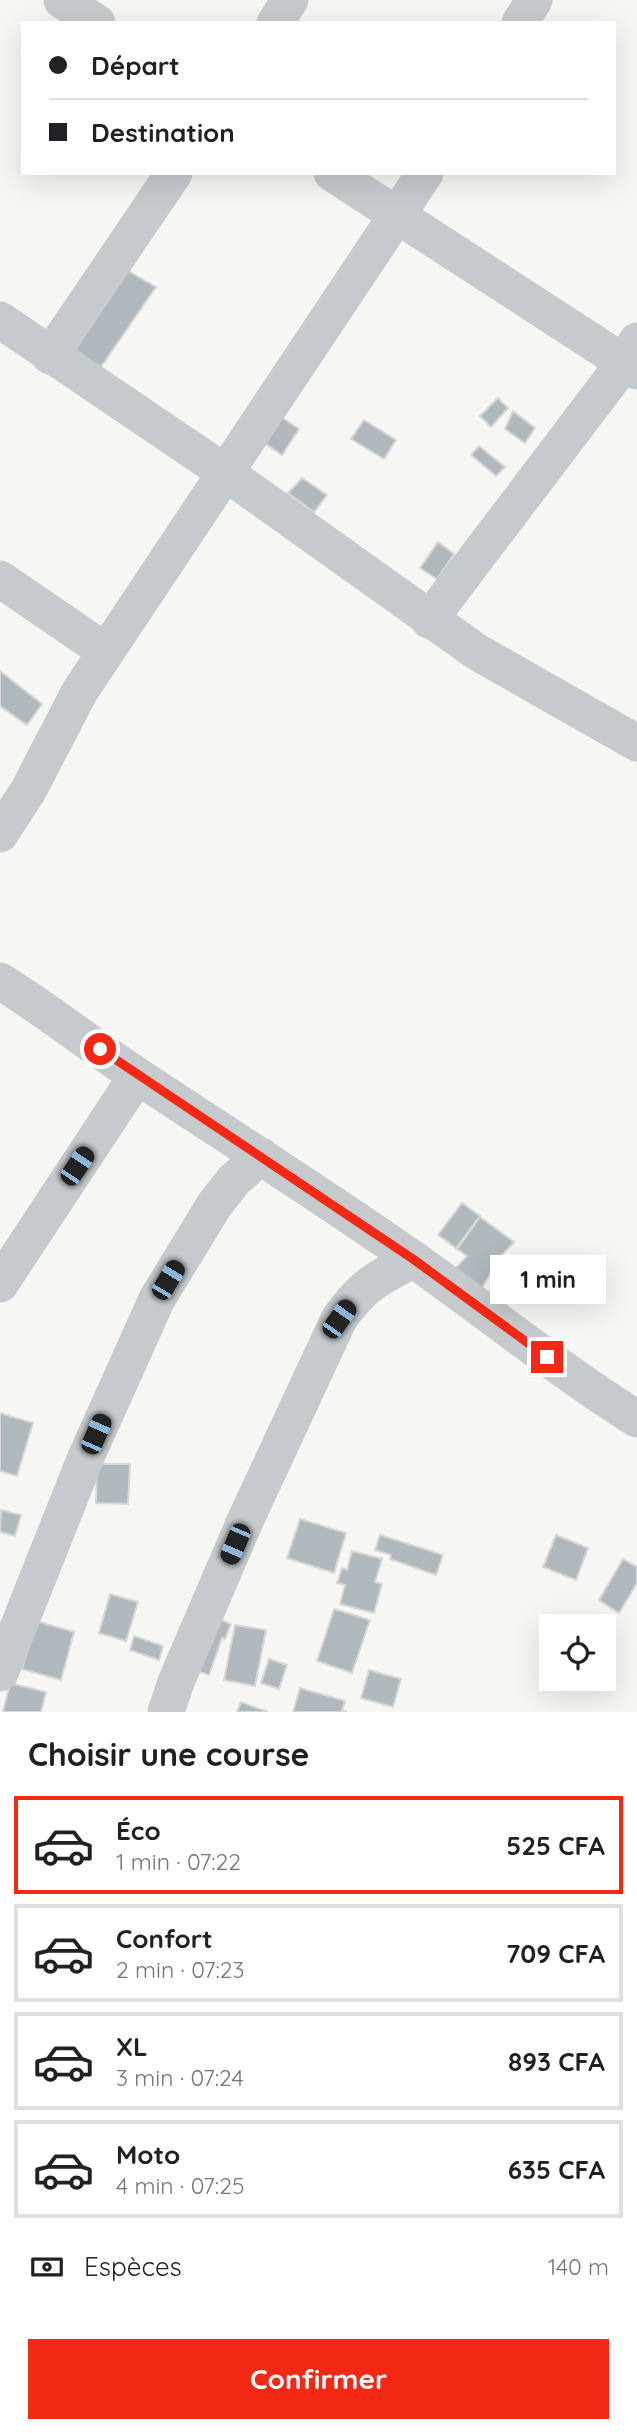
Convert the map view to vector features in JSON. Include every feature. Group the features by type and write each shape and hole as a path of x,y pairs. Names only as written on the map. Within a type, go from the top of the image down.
{"street":[{"path":"62,0 94,21"},
{"path":"276,21 290,0"},
{"path":"521,21 534,0"},
{"path":"50,356 173,175"},
{"path":"335,175 633,359 429,620"},
{"path":"0,834 28,791 80,691 105,652 424,175"},
{"path":"0,320 226,473 477,652 637,743"},
{"path":"0,579 105,652"},
{"path":"0,981 137,1076 413,1259 634,1412"},
{"path":"0,1284 137,1076"},
{"path":"0,1673 86,1457 157,1299 215,1204 234,1180 261,1156"},
{"path":"166,1712 176,1682 245,1521 339,1319 355,1296 374,1279 413,1259"}],"building":[{"path":"123,268 156,287 96,374 67,355"},
{"path":"498,398 508,408 491,427 480,416"},
{"path":"513,411 535,428 525,443 505,429"},
{"path":"280,416 299,429 282,455 263,442"},
{"path":"364,420 396,440 384,459 351,439"},
{"path":"479,446 505,467 496,476 471,455"},
{"path":"302,478 327,495 314,512 288,493"},
{"path":"438,542 454,554 437,579 420,568"},
{"path":"0,671 42,704 27,725 0,706"},
{"path":"462,1203 480,1216 456,1248 438,1235"},
{"path":"480,1217 514,1242 501,1256 478,1294 450,1274 467,1256 457,1249"},
{"path":"0,1413 33,1423 17,1476 0,1471"},
{"path":"97,1464 130,1464 128,1504 96,1503"},
{"path":"1,1510 21,1515 15,1536 0,1532"},
{"path":"300,1519 346,1533 334,1573 287,1558"},
{"path":"380,1535 443,1555 436,1575 390,1559 391,1555 375,1550"},
{"path":"556,1535 588,1548 576,1580 543,1567"},
{"path":"352,1551 382,1559 375,1582 382,1584 374,1613 340,1604 345,1585 337,1583 342,1568 347,1570"},
{"path":"623,1559 637,1567 637,1583 619,1613 599,1600"},
{"path":"110,1594 138,1602 126,1641 99,1633"},
{"path":"334,1609 370,1620 352,1673 317,1661"},
{"path":"212,1616 231,1624 225,1639 222,1638 209,1675 192,1669"},
{"path":"36,1621 74,1632 61,1680 22,1669"},
{"path":"235,1625 266,1630 255,1686 224,1680"},
{"path":"134,1636 163,1646 159,1660 130,1650"},
{"path":"269,1659 287,1665 279,1689 261,1683"},
{"path":"369,1670 401,1679 393,1707 361,1698"},
{"path":"10,1683 46,1692 41,1712 3,1712"},
{"path":"300,1688 345,1701 342,1711 347,1712 293,1712"},
{"path":"241,1702 268,1712 237,1712"}],"route":[{"path":"100,1049 413,1259 547,1357"}]}
